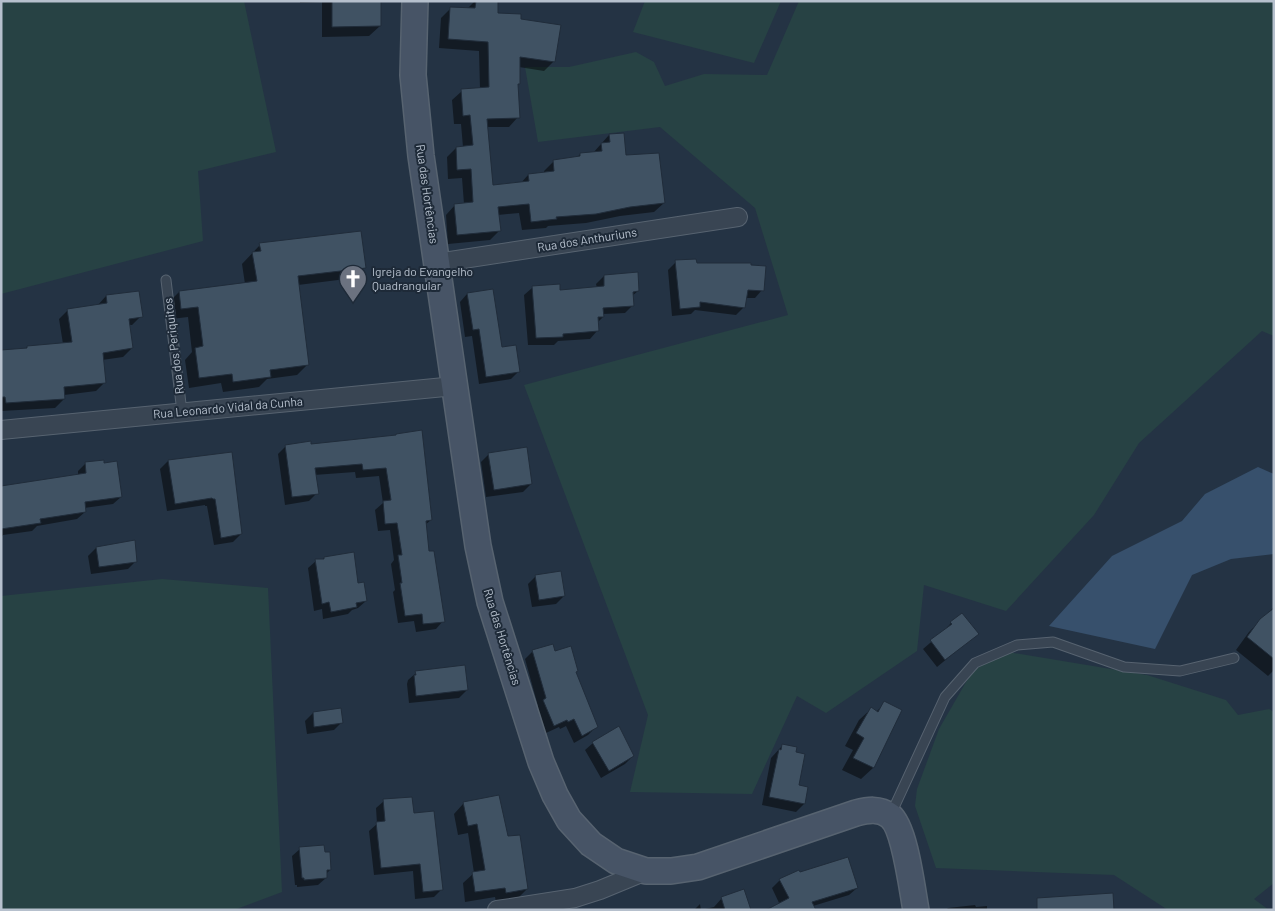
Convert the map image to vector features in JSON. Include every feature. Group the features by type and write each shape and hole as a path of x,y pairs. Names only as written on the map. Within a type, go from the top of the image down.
{"street":[{"name":"Rua das Hortências","path":"415,1 413,41 420,156 478,546 490,602 554,795 569,820 591,844 616,861 646,871 672,871 698,867 856,813 874,809 890,816"},
{"name":"Rua dos Anthuriuns","path":"436,263 738,217"},
{"name":"Rua Leonardo Vidal da Cunha","path":"1,430 455,386"},
{"path":"890,816 899,829 916,910"},
{"path":"497,910 575,898 646,871"}],"lane":[{"name":"Rua dos Periquitos","path":"166,280 182,412"},
{"path":"890,816 946,697 975,663 1017,645 1053,642 1124,667 1180,670 1234,658"}],"green space":[{"path":"1,1 244,1 276,152 198,171 203,241 1,294"},
{"path":"645,1 781,1 754,63 633,32"},
{"path":"799,1 1274,1 1274,336 1262,331 1139,443 1094,515 1006,611 924,585 917,651 826,713 797,696 752,794 630,792 648,715 524,385 788,315 755,208 660,127 538,142 525,67 569,67 636,52 654,62 665,86 704,74 767,75"},
{"path":"162,579 268,588 282,892 234,910 1,910 1,596"},
{"path":"1008,652 1147,675 1226,700 1238,715 1269,709 1274,712 1274,883 1254,899 1269,910 1168,910 1114,875 936,868 915,806 917,789 939,729 973,670"}],"water":[{"path":"1258,467 1274,474 1274,554 1231,559 1192,575 1155,649 1049,626 1112,556 1182,521 1205,494"}],"building":[{"path":"332,1 381,1 381,26 332,27"},
{"path":"476,1 498,1 498,13 521,14 521,19 561,25 555,62 520,57 520,84 518,84 520,118 487,119 493,185 529,181 528,174 554,171 553,160 580,156 580,153 602,151 601,143 610,142 609,134 624,133 626,155 659,153 665,203 531,222 529,204 498,207 501,231 457,235 454,204 473,202 471,169 457,170 456,147 473,145 470,115 463,116 461,89 489,87 488,42 448,39 450,7 475,8"},
{"path":"361,231 366,268 298,276 309,365 270,370 271,377 233,382 232,374 199,378 195,348 203,346 198,307 181,309 179,291 257,281 252,252 261,251 259,243"},
{"path":"696,259 697,263 751,263 751,265 766,266 764,291 748,290 745,308 700,302 700,307 680,309 675,260"},
{"path":"638,272 639,291 633,292 634,306 603,308 604,317 598,317 599,331 563,334 563,337 536,338 532,286 560,284 560,290 604,286 604,275"},
{"path":"493,289 502,347 516,345 520,372 486,377 479,329 473,330 467,293"},
{"path":"139,291 143,317 129,319 133,348 103,353 106,383 64,387 65,399 6,403 5,397 1,397 1,350 72,342 67,309 107,303 106,295"},
{"path":"422,430 432,520 426,521 429,551 434,551 445,622 423,624 422,614 405,616 398,555 402,555 397,523 385,524 383,501 391,500 386,468 363,470 362,464 315,468 319,494 292,497 285,445 311,441 311,444 396,435"},
{"path":"527,447 532,484 494,490 488,453"},
{"path":"232,452 242,534 221,538 215,499 175,504 168,460"},
{"path":"104,460 104,463 117,461 122,497 85,502 86,512 40,519 41,523 1,529 1,486 86,473 85,462"},
{"path":"135,540 137,562 99,567 96,547"},
{"path":"354,552 358,583 364,582 367,601 356,603 357,607 331,612 329,602 322,604 315,559 324,559 324,557"},
{"path":"561,571 565,596 539,600 535,575"},
{"path":"1274,608 1274,659 1247,637 1260,619"},
{"path":"962,613 979,634 945,660 930,640 952,624 950,622"},
{"path":"553,644 555,651 571,646 578,671 576,672 598,727 582,736 574,719 554,726 543,700 546,698 532,650"},
{"path":"465,665 468,690 416,696 415,671"},
{"path":"884,701 902,710 874,768 853,758 864,738 856,733 871,707 878,712"},
{"path":"341,708 343,723 314,727 313,712"},
{"path":"619,726 634,756 609,771 592,742"},
{"path":"782,744 797,747 796,752 805,754 799,785 808,787 805,804 769,797 779,749 781,750"},
{"path":"499,795 508,836 520,835 528,889 506,893 505,888 475,892 472,872 485,870 477,824 468,826 463,802"},
{"path":"412,797 414,813 434,811 443,890 423,892 420,864 381,868 376,822 385,821 383,799"},
{"path":"324,845 325,852 330,852 331,870 327,870 327,878 304,880 302,878 299,847"},
{"path":"848,857 858,888 812,902 816,910 766,910 789,898 779,879 799,870 800,872"},
{"path":"744,889 751,910 725,910 721,897"},
{"path":"1113,893 1114,910 1037,910 1037,898"}],"place":[{"name":"Igreja do Evangelho Quadrangular","path":"353,303"}]}
